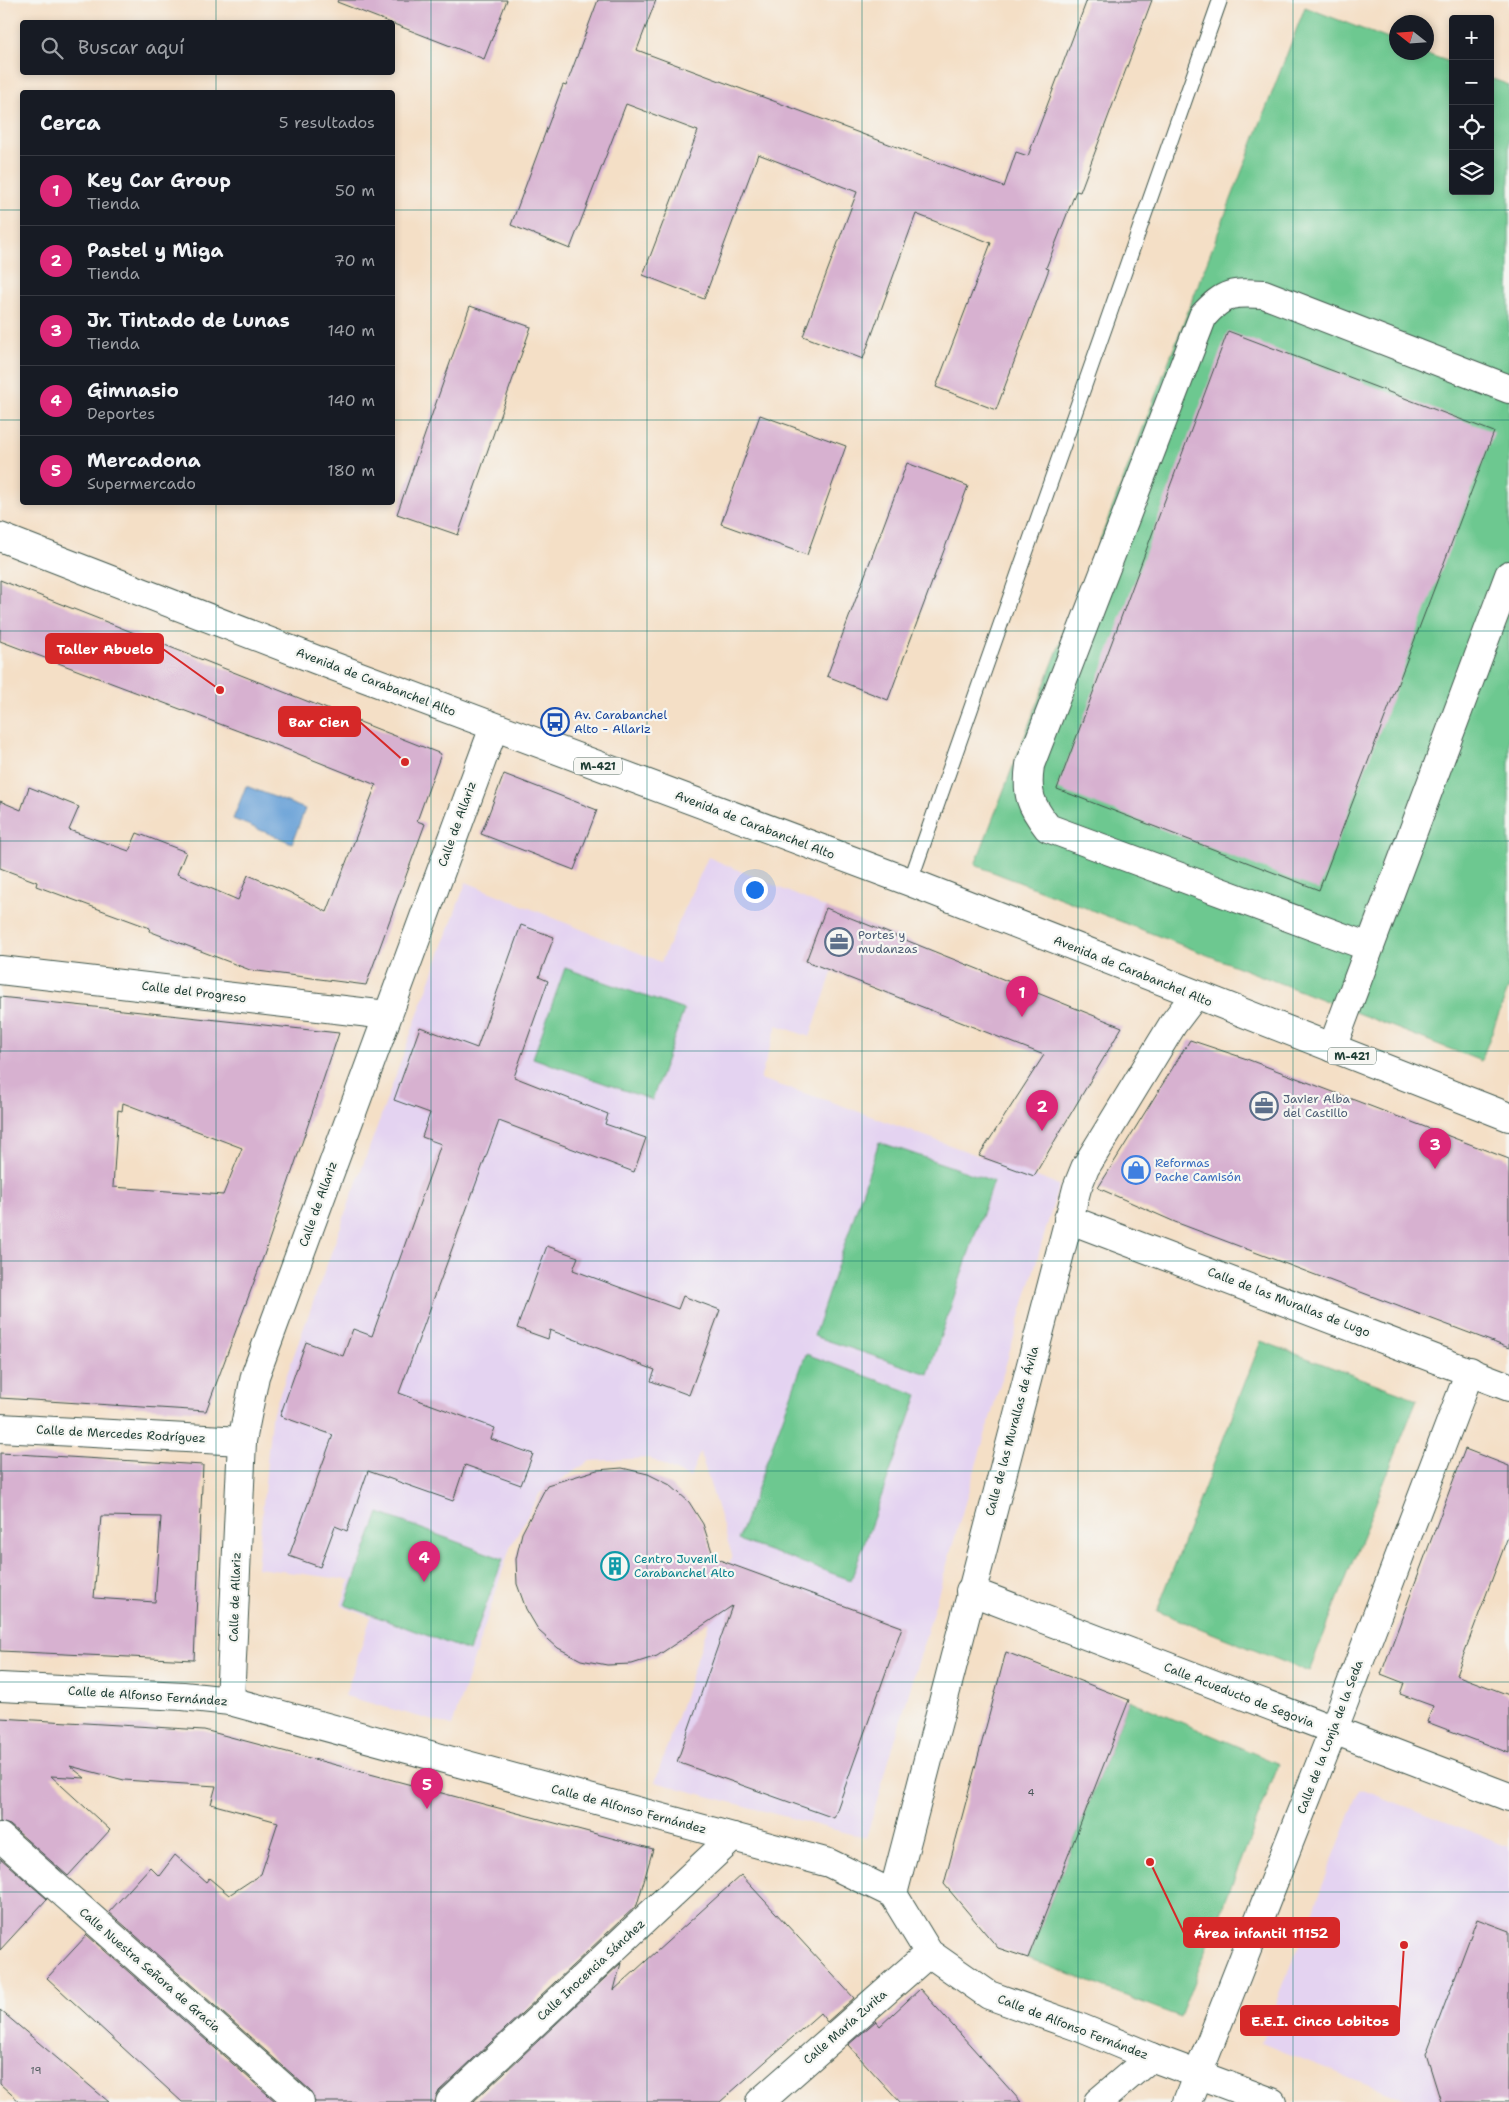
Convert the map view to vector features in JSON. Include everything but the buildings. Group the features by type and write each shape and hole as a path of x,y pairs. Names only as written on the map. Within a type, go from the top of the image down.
{"street":[{"path":"1369,947 1048,828 1032,808 1027,784 1030,765 1203,316 1219,299 1239,293 1264,294 1509,389"},
{"name":"Avenida de Carabanchel Alto","path":"0,537 494,727 910,882 1509,1117"},
{"path":"1332,1048 1509,575"},
{"name":"Calle de Allariz","path":"230,1701 242,1441 255,1376 494,727"},
{"name":"Calle del Progreso","path":"0,970 387,1015"},
{"name":"Calle de las Murallas de Ávila","path":"893,1894 970,1591 1068,1219 1085,1168 1173,1024 1195,995"},
{"name":"Calle de las Murallas de Lugo","path":"1068,1219 1470,1370 1509,1387"},
{"name":"Calle de la Lonja de la Seda","path":"1187,2102 1333,1731 1470,1370"},
{"name":"Calle de Mercedes Rodríguez","path":"0,1428 242,1441"},
{"name":"Calle Acueducto de Segovia","path":"970,1591 1509,1797"},
{"name":"Calle de Alfonso Fernández","path":"0,1687 183,1696 230,1701 829,1863 893,1894 929,1953 989,1995 1081,2028 1151,2057 1272,2102"},
{"name":"Calle Nuestra Señora de Gracia","path":"0,1837 300,2102"},
{"name":"Calle Inocencia Sánchez","path":"450,2102 732,1837"},
{"name":"Calle María Zurita","path":"760,2102 929,1953"},
{"path":"1098,2102 1151,2057"}],"lane":[{"path":"910,882 1220,0"}],"shaded area":[{"path":"708,857 826,908 807,961 833,970 810,1037 777,1025 760,1079 832,1102 1059,1185 866,1838 655,1782 732,1555 700,1452 690,1478 649,1458 590,1461 540,1493 510,1548 452,1726 345,1696 371,1617 341,1606 350,1580 257,1568 271,1418 466,882 661,962"},
{"path":"1360,1789 1509,1846 1509,2102 1413,2102 1261,2043"}],"green space":[{"path":"1305,7 1389,39 1389,60 1434,60 1434,56 1449,62 1449,195 1494,195 1494,79 1509,85 1509,987 1481,1061 975,865"},
{"path":"565,968 684,1010 652,1100 533,1058"},
{"path":"879,1142 993,1181 928,1374 814,1336"},
{"path":"1261,1341 1417,1399 1309,1672 1157,1611"},
{"path":"806,1354 918,1395 851,1580 738,1540"},
{"path":"379,1513 503,1559 469,1651 345,1605"},
{"path":"1129,1700 1279,1764 1180,2017 1028,1958"}],"water":[{"path":"246,786 305,809 292,843 233,819"}],"place":[{"name":"Taller Abuelo","path":"220,690"},
{"name":"Av. Carabanchel Alto - Allariz","path":"555,722"},
{"name":"Bar Cien","path":"405,762"},
{"name":"Portes y mudanzas","path":"839,942"},
{"name":"Key Car Group","path":"1022,1017"},
{"name":"Javier Alba del Castillo","path":"1264,1106"},
{"name":"Pastel y Miga","path":"1042,1131"},
{"name":"Jr. Tintado de Lunas","path":"1435,1169"},
{"name":"Reformas Pache Camisón","path":"1136,1170"},
{"name":"Centro Juvenil Carabanchel Alto","path":"615,1566"},
{"name":"Gimnasio","path":"424,1582"},
{"name":"Mercadona","path":"427,1809"},
{"name":"Área infantil 11152","path":"1150,1862"},
{"name":"E.E.I. Cinco Lobitos","path":"1404,1945"}]}
